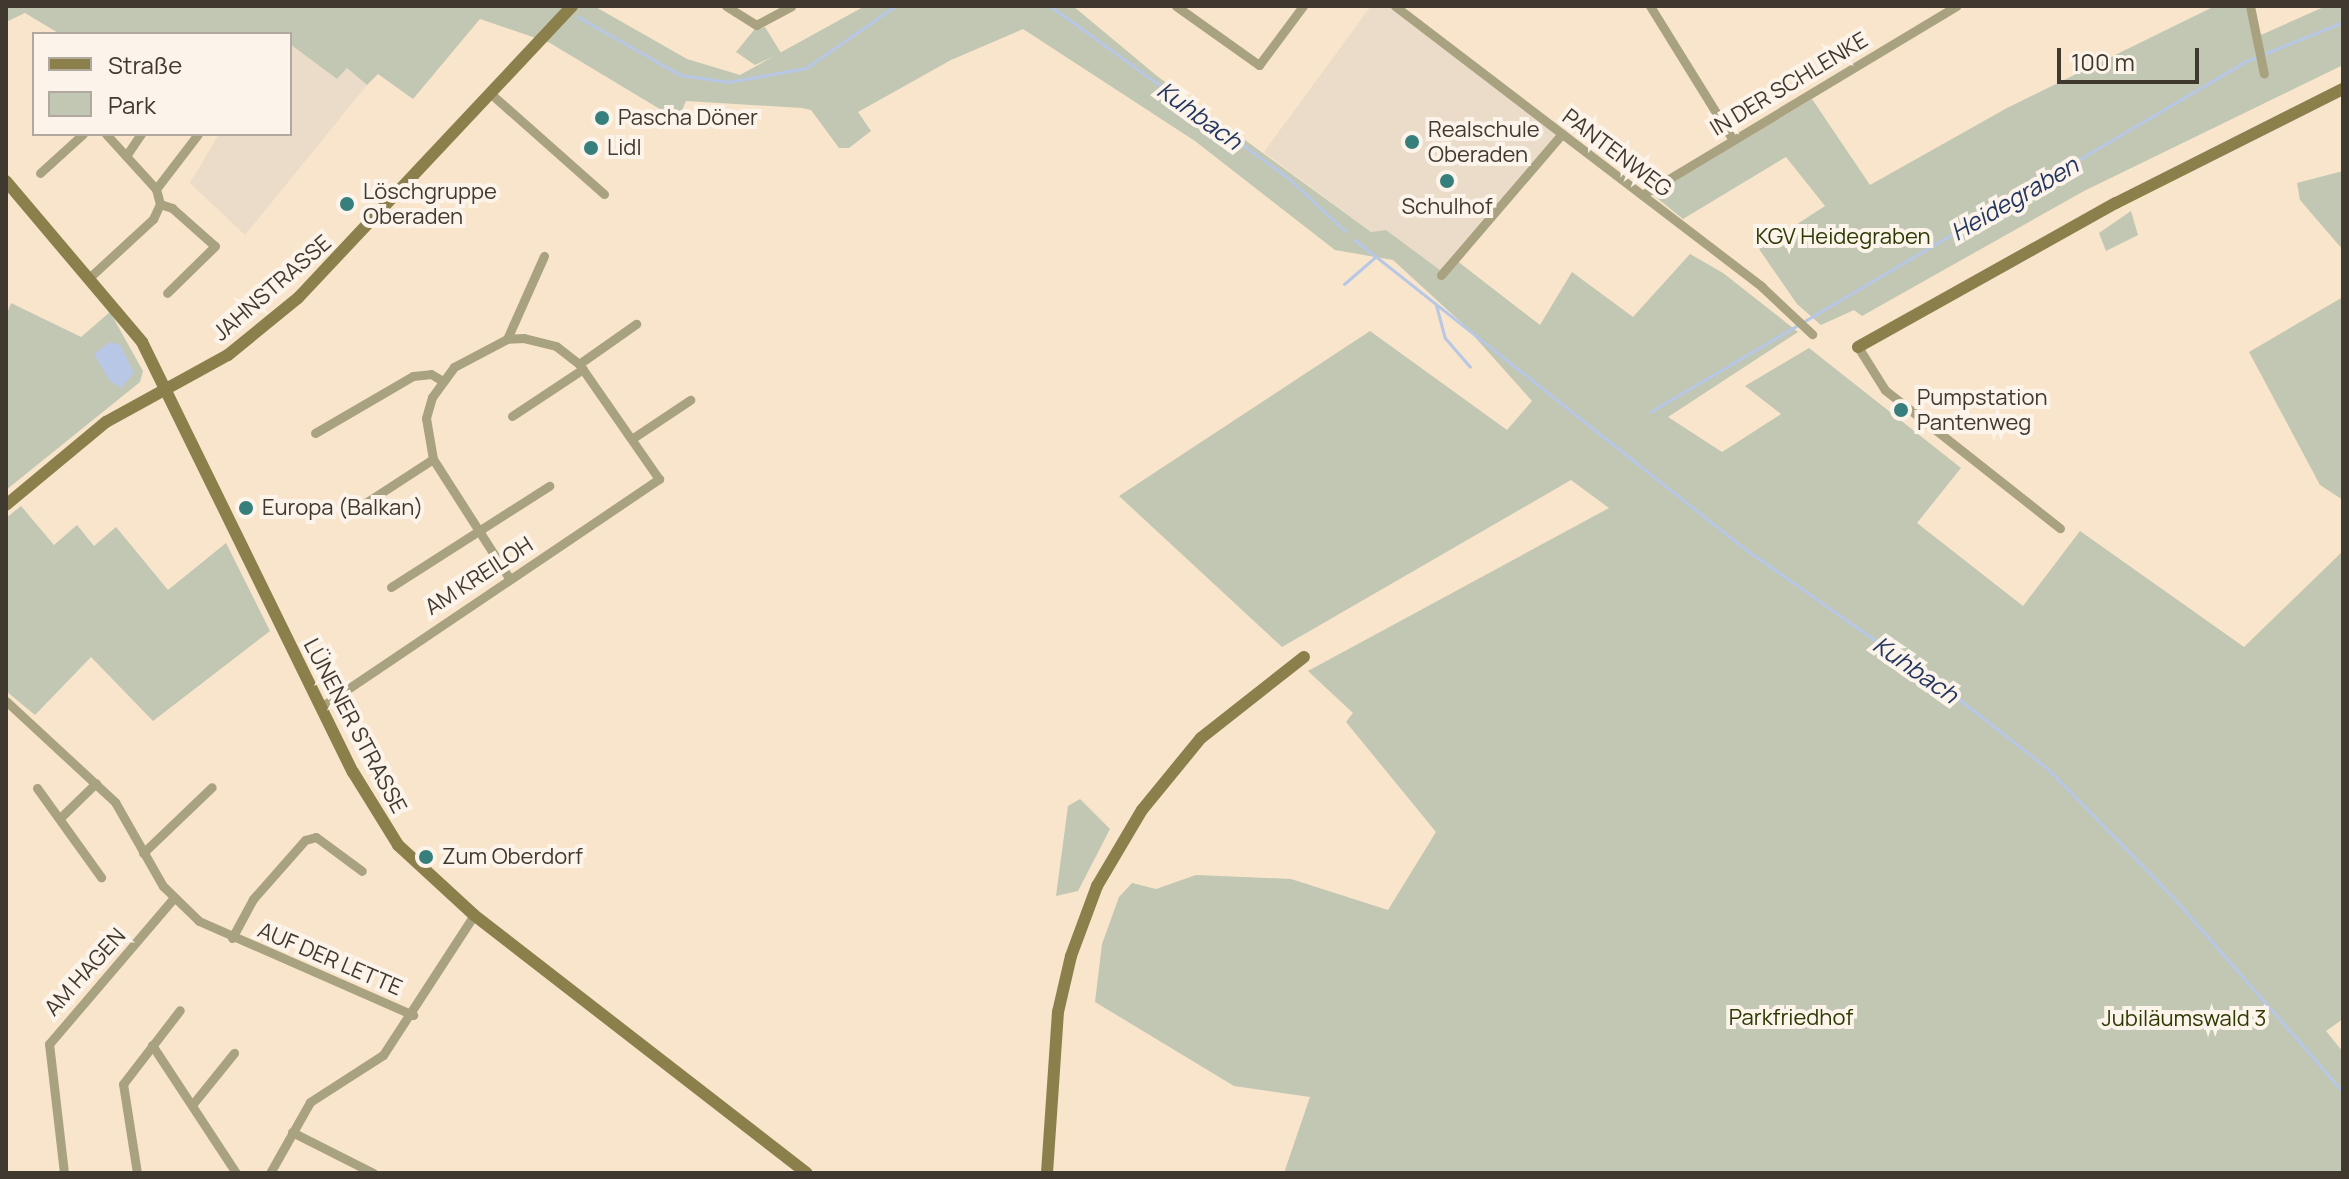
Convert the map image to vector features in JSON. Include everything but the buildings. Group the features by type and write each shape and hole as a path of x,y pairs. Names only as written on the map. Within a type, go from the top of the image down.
{"main road":[{"name":"JAHNSTRASSE","path":"6,505 106,422 228,355 298,298 572,6"},
{"path":"1858,347 2116,203 2343,89"},
{"name":"LÜNENER STRASSE","path":"6,181 142,342 321,707 386,829 419,868 474,915 807,1173"},
{"path":"1047,1173 1058,1012 1078,932 1097,886 1142,810 1201,738 1304,657"}],"street":[{"path":"726,6 756,25 791,6"},
{"path":"1176,6 1259,65 1303,6"},
{"name":"PANTENWEG","path":"1395,6 1642,195 1808,330"},
{"path":"1650,6 1733,140"},
{"name":"IN DER SCHLENKE","path":"1642,195 1957,6"},
{"path":"2250,6 2264,74"},
{"path":"491,94 604,194"},
{"path":"1441,275 1562,134"},
{"path":"40,173 81,136"},
{"path":"90,277 153,219 160,204 156,189 108,136"},
{"path":"126,156 140,136"},
{"path":"156,189 196,136"},
{"path":"160,204 172,208 215,246 167,293"},
{"path":"507,339 544,256"},
{"path":"512,416 636,324"},
{"path":"509,578 433,459 426,418 441,380 454,367 507,339 541,340 581,366 633,438 690,400"},
{"path":"1858,347 1885,390 2060,528"},
{"path":"315,433 413,376 431,374 441,380"},
{"name":"AM KREILOH","path":"321,707 659,479 633,438"},
{"path":"350,513 433,459"},
{"path":"391,587 549,486"},
{"name":"AUF DER LETTE","path":"6,701 115,802 173,899 232,938 330,974 413,1015"},
{"path":"60,818 96,783"},
{"path":"143,853 212,787"},
{"path":"37,788 101,877"},
{"name":"AUF DER LETTE","path":"232,938 253,899 305,840 316,837 362,871"},
{"name":"AM HAGEN","path":"64,1173 49,1044 173,899"},
{"path":"270,1173 310,1102 370,1067 413,1015 474,915"},
{"path":"137,1173 122,1094 127,1077 180,1010"},
{"path":"152,1045 236,1173"},
{"path":"192,1105 234,1053"},
{"path":"292,1132 373,1173"}],"shaded area":[{"name":"Realschule Oberaden","path":"1371,6 1396,6 1562,132 1440,270 1386,230 1371,232 1264,152"},
{"path":"292,45 337,79 347,68 367,85 245,235 190,183 218,136 292,136"}],"green space":[{"path":"6,6 594,6 687,59 740,75 865,6 1073,6 1157,76 1371,232 1386,230 1440,270 1452,257 1540,325 1572,272 1633,317 1690,254 1723,273 1798,332 1668,417 1722,452 1781,414 1745,386 1809,348 1961,468 1917,523 2023,606 2080,531 2244,647 2343,551 2343,1019 2326,1031 2343,1052 2343,1173 1284,1173 1310,1097 1234,1086 1095,1002 1102,944 1119,897 1132,883 1156,889 1196,875 1291,879 1388,910 1436,832 1346,722 1353,713 1308,671 1609,508 1571,480 1282,647 1119,496 1370,331 1507,430 1532,401 1465,326 1393,260 1335,250 1195,141 1023,29 951,60 858,112 871,131 849,148 839,148 811,110 802,108 686,101 678,120 550,43 480,19 413,99 378,74 367,85 347,68 337,79 292,45 292,32 57,32 25,13 6,22"},
{"name":"KGV Heidegraben","path":"2215,6 2246,6 2254,38 2326,6 2343,6 2343,65 2084,191 1862,316 1854,310 1821,325 1797,304 1759,249 1825,206 1786,157 1683,219 1652,194 1812,99 1870,185 2007,108"},
{"path":"765,27 781,53 755,65 736,52 754,30"},
{"path":"2343,171 2343,250 2300,200 2297,183"},
{"path":"2131,211 2138,235 2106,251 2099,233"},
{"path":"2343,297 2343,500 2320,485 2249,352"},
{"path":"11,303 81,337 110,312 143,371 140,382 6,490 6,316"},
{"path":"21,506 54,545 77,525 94,546 116,527 168,590 226,543 270,631 153,721 91,657 35,715 6,691 6,518"},
{"path":"1080,799 1110,829 1078,891 1056,896 1068,806"}],"water":[{"path":"110,342 120,345 134,373 121,388 109,380 94,354"}],"waterway":[{"name":"Kuhbach","path":"578,17 680,75 728,82 806,68 895,6"},
{"name":"Kuhbach","path":"1050,6 1286,176 1345,231"},
{"name":"Heidegraben","path":"1650,412 2246,61 2343,22"},
{"name":"Kuhbach","path":"1355,240 1738,544 1960,700 2048,769 2172,896 2343,1092"},
{"name":"Kuhbach","path":"1344,284 1374,258"},
{"name":"Kuhbach","path":"1436,305 1445,338 1470,367"}],"place":[{"name":"Pascha Döner","path":"602,118"},
{"name":"Realschule Oberaden","path":"1412,142"},
{"name":"Lidl","path":"591,148"},
{"name":"Schulhof","path":"1447,181"},
{"name":"Löschgruppe Oberaden","path":"347,204"},
{"name":"Pumpstation Pantenweg","path":"1901,410"},
{"name":"Europa (Balkan)","path":"246,508"},
{"name":"Zum Oberdorf","path":"426,857"}],"park label":[{"name":"Parkfriedhof","path":"1791,1018"},
{"name":"Jubiläumswald 3","path":"2184,1019"}]}
